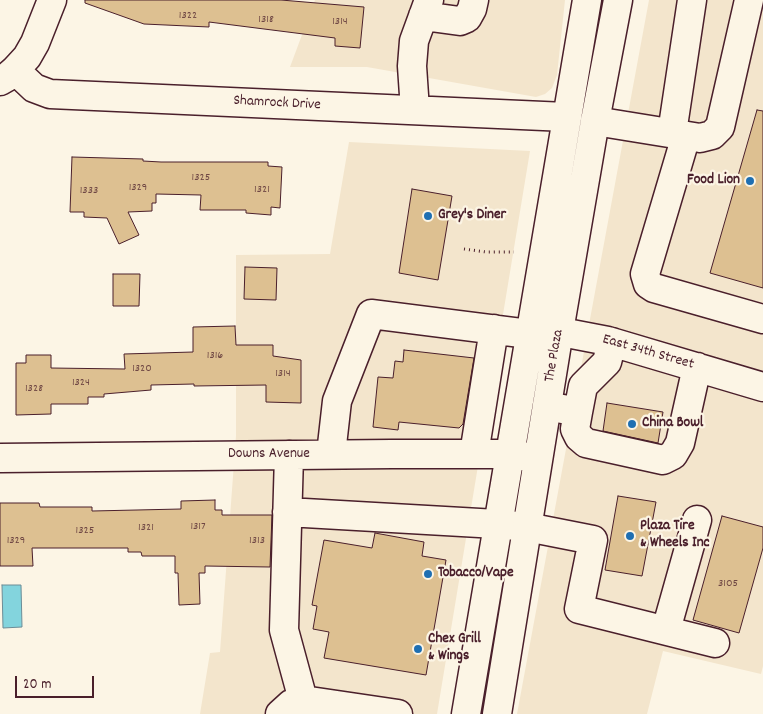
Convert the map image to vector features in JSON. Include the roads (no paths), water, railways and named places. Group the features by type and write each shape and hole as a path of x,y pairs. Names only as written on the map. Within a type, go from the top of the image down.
{"main road":[{"path":"8,75 27,57 35,43 52,0"},
{"path":"415,110 412,66 414,41 426,8 460,21 467,18 474,0"},
{"name":"The Plaza","path":"466,714 587,0"},
{"name":"The Plaza","path":"497,714 546,406 618,0"},
{"path":"692,0 679,135 645,274 648,284 654,288 763,319"},
{"path":"596,121 700,138 712,135 720,127 750,0"},
{"name":"Shamrock Drive","path":"8,75 50,94 566,117"},
{"name":"East 34th Street","path":"331,454 337,401 371,314 494,329 559,332 612,342 763,386"},
{"path":"474,454 494,329"},
{"path":"612,342 607,362 583,386 575,429 579,437 586,443 663,460 673,455 680,443 697,367"},
{"path":"546,406 578,412"},
{"name":"Downs Avenue","path":"0,458 509,454 538,458"},
{"path":"289,455 284,630 303,700"},
{"path":"288,512 497,524 527,527 593,540 579,609 715,643"},
{"path":"666,630 697,520"},
{"path":"280,714 291,704 303,700 398,714"}],"water":[{"path":"2,585 21,585 22,627 3,628"}],"place":[{"name":"Food Lion","path":"750,181"},
{"name":"Grey's Diner","path":"428,216"},
{"name":"China Bowl","path":"632,424"},
{"name":"Plaza Tire & Wheels Inc","path":"630,536"},
{"name":"Tobacco/Vape","path":"428,574"},
{"name":"Chex Grill & Wings","path":"418,649"}]}
